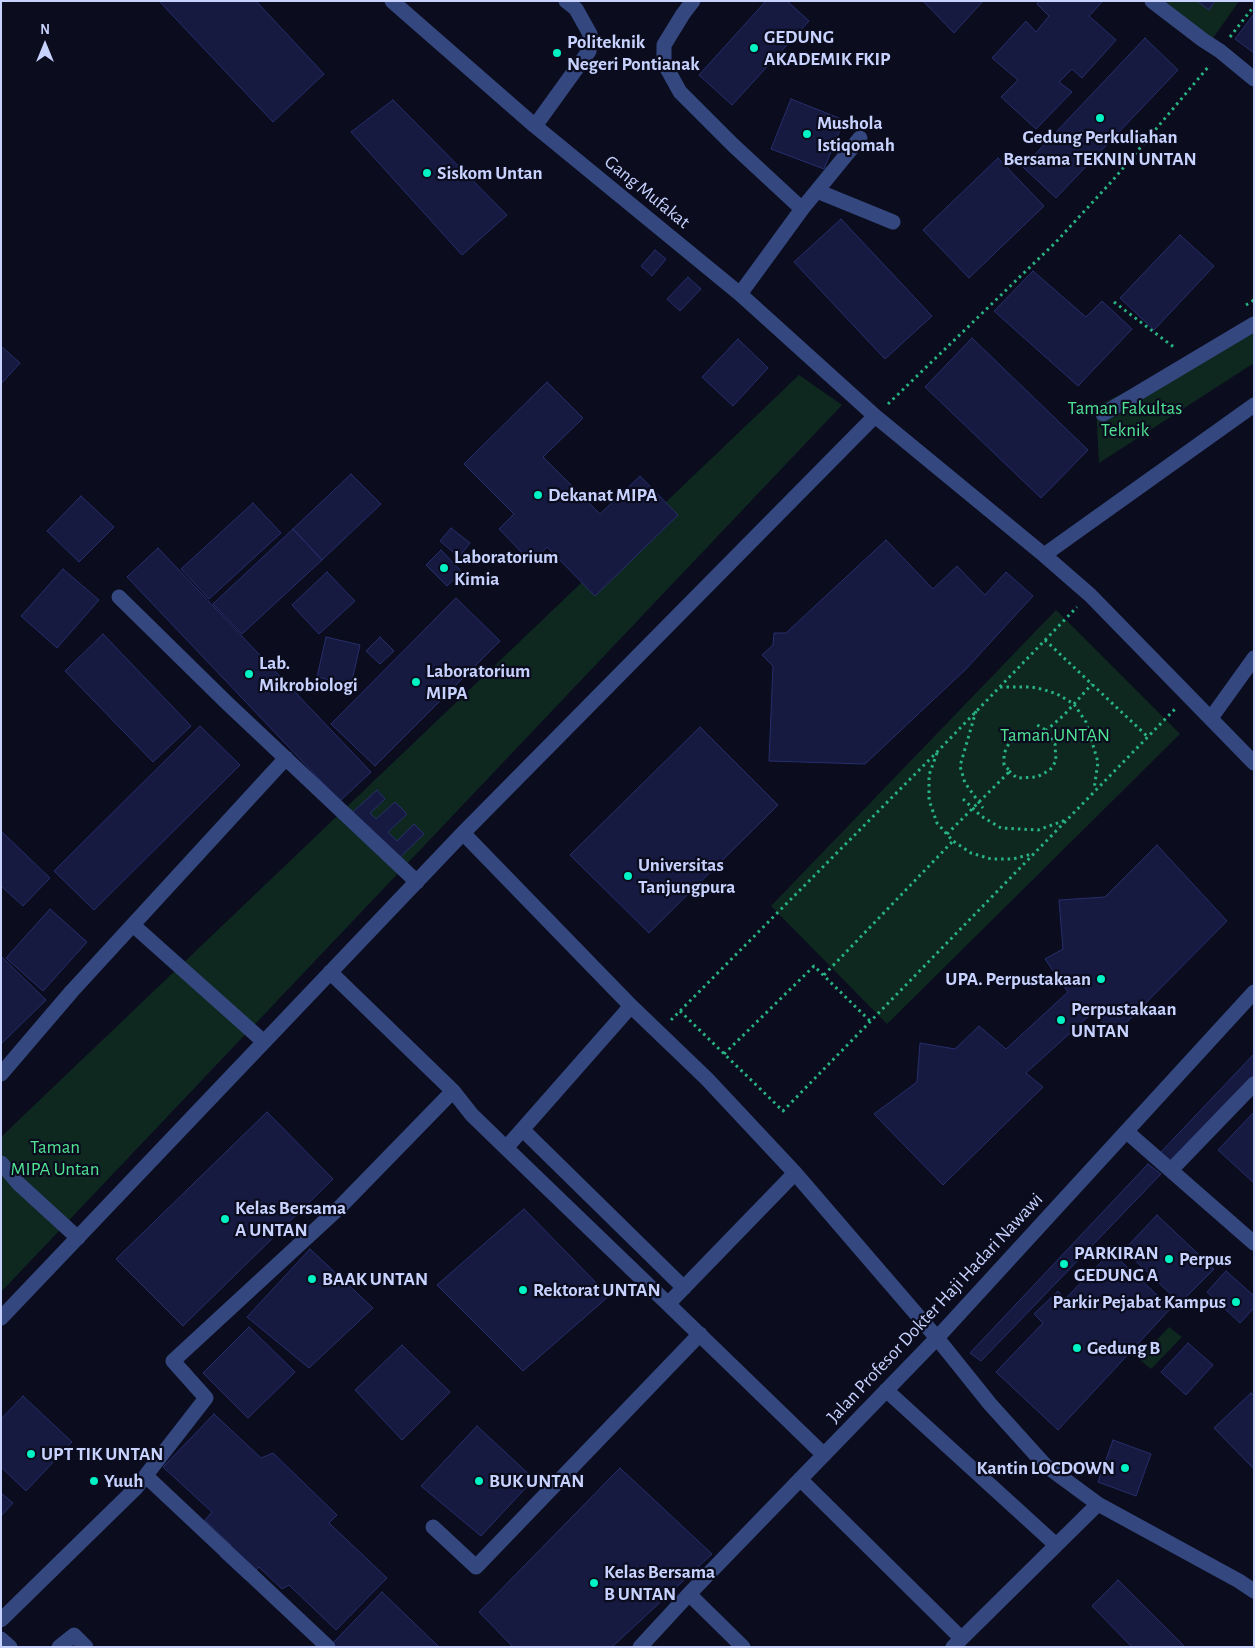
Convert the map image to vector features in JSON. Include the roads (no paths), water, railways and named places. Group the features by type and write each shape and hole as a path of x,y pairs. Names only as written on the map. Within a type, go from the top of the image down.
{"street":[{"name":"Gang Mufakat","path":"392,1 535,126 740,294 875,416 1090,594 1254,763"},
{"path":"693,1 664,45 664,63 680,92 732,145 802,209"},
{"path":"1152,1 1254,78"},
{"path":"535,126 589,51 590,34 574,4"},
{"path":"740,294 802,209 860,138"},
{"path":"817,191 894,222"},
{"path":"1103,414 1254,324"},
{"path":"1044,555 1254,405"},
{"path":"1,1318 462,834 875,416"},
{"path":"119,597 417,882"},
{"path":"1211,718 1254,658"},
{"path":"1,1074 72,991 286,758"},
{"path":"462,834 631,1006 707,1080 794,1173 1045,1466 1098,1504 1254,1591"},
{"path":"133,925 264,1042"},
{"path":"330,972 453,1091 472,1115 824,1454"},
{"name":"Jalan Profesor Dokter Haji Hadari Nawawi","path":"640,1647 937,1338 1254,992"},
{"path":"506,1148 631,1006"},
{"path":"1171,1170 1254,1084"},
{"path":"1,1620 136,1488 206,1398 173,1361 340,1207 453,1091"},
{"path":"523,1130 684,1288"},
{"path":"1127,1132 1254,1243"},
{"path":"1,1163 19,1184 78,1238"},
{"path":"668,1304 794,1173"},
{"path":"433,1527 476,1567 700,1334"},
{"path":"886,1390 1056,1545"},
{"path":"146,1476 328,1647"},
{"path":"800,1479 957,1642 1098,1504"},
{"path":"689,1594 743,1647"},
{"path":"59,1647 74,1635 86,1647"},
{"path":"1,1639 10,1647"}],"place":[{"name":"GEDUNG AKADEMIK FKIP","path":"754,48"},
{"name":"Politeknik Negeri Pontianak","path":"557,53"},
{"name":"Gedung Perkuliahan Bersama TEKNIN UNTAN","path":"1100,118"},
{"name":"Mushola Istiqomah","path":"807,134"},
{"name":"Siskom Untan","path":"427,173"},
{"name":"Dekanat MIPA","path":"538,495"},
{"name":"Laboratorium Kimia","path":"444,568"},
{"name":"Lab. Mikrobiologi","path":"249,674"},
{"name":"Laboratorium MIPA","path":"416,682"},
{"name":"Universitas Tanjungpura","path":"628,876"},
{"name":"UPA. Perpustakaan","path":"1101,979"},
{"name":"Perpustakaan UNTAN","path":"1061,1020"},
{"name":"Kelas Bersama A UNTAN","path":"225,1219"},
{"name":"Perpus","path":"1169,1259"},
{"name":"PARKIRAN GEDUNG A","path":"1064,1264"},
{"name":"BAAK UNTAN","path":"312,1279"},
{"name":"Rektorat UNTAN","path":"523,1290"},
{"name":"Parkir Pejabat Kampus","path":"1236,1302"},
{"name":"Gedung B","path":"1077,1348"},
{"name":"UPT TIK UNTAN","path":"31,1454"},
{"name":"Kantin LOCDOWN","path":"1125,1468"},
{"name":"Yuuh","path":"94,1481"},
{"name":"BUK UNTAN","path":"479,1481"},
{"name":"Kelas Bersama B UNTAN","path":"594,1583"}],"park label":[{"name":"Taman Fakultas Teknik","path":"1125,419"},
{"name":"Taman UNTAN","path":"1055,735"},
{"name":"Taman MIPA Untan","path":"55,1158"}]}
